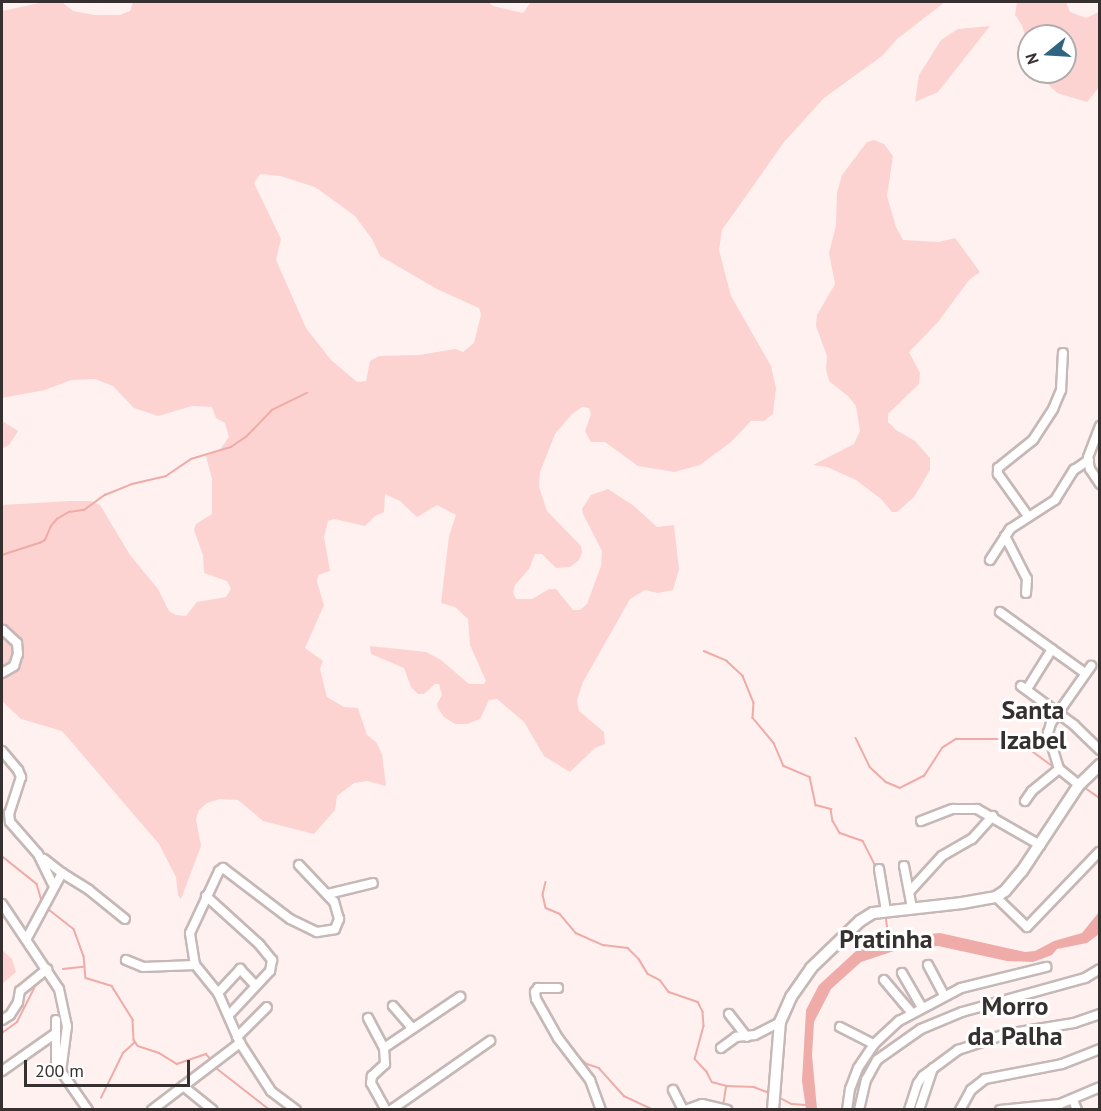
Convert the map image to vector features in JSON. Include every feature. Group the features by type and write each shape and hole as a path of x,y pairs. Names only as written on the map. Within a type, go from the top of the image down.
{"main road":[{"path":"773,1110 780,1022 791,998 811,968 866,916 886,910 996,897 1012,884 1079,785 1100,765"}],"street":[{"path":"1028,516 998,474 998,468 1033,440 1053,409 1061,390 1063,353"},
{"path":"1100,426 1089,460 1090,469 1100,484"},
{"path":"990,560 1010,529 1055,500 1074,470 1089,460"},
{"path":"1090,469 1100,461"},
{"path":"1005,536 1027,579 1026,593"},
{"path":"1000,612 1085,674"},
{"path":"2,673 14,666 18,654 17,643 3,630"},
{"path":"1053,649 1024,687 1100,750"},
{"path":"1079,785 1059,769 1048,733 1058,713 1091,666"},
{"path":"2,751 21,777 9,813 10,822 38,854 125,919"},
{"path":"1025,801 1032,791 1059,769"},
{"path":"921,821 964,807 977,808 1040,845"},
{"path":"910,891 942,856 972,839 993,816"},
{"path":"996,897 1028,927 1099,852"},
{"path":"38,854 53,885"},
{"path":"296,1110 271,1091 238,1040 218,993 195,965 190,933 219,871 226,869 290,919 317,932 335,929 338,925 337,910 328,894 299,865"},
{"path":"904,866 912,908"},
{"path":"879,869 886,910"},
{"path":"27,938 53,885 62,873"},
{"path":"328,894 373,883"},
{"path":"207,896 260,944 272,960 270,971 229,1015"},
{"path":"2,904 27,938 59,989 67,1026 61,1072"},
{"path":"126,960 143,967 195,965"},
{"path":"928,965 944,995"},
{"path":"847,1110 853,1078 861,1062 874,1044 912,1013 944,995 970,985 1046,967"},
{"path":"2,1020 10,1016 18,1002 20,991 47,969"},
{"path":"218,993 240,969 256,986"},
{"path":"859,1110 871,1068 895,1045 940,1019 1069,983 1100,969"},
{"path":"902,972 922,1007"},
{"path":"884,980 912,1013"},
{"path":"558,988 538,988 535,992 536,999 558,1038 591,1080 601,1110"},
{"path":"384,1048 460,997"},
{"path":"393,1006 412,1028"},
{"path":"152,1110 219,1058 267,1007"},
{"path":"729,1014 747,1037"},
{"path":"909,1110 918,1083 933,1067 958,1050 1006,1034 1074,1023 1100,1014"},
{"path":"368,1018 384,1048 385,1064 372,1076 371,1083 377,1098 386,1110"},
{"path":"56,1020 56,1064 88,1110"},
{"path":"721,1048 736,1037 747,1037 780,1022"},
{"path":"840,1027 874,1044"},
{"path":"2,1071 56,1033"},
{"path":"391,1110 490,1041"},
{"path":"960,1110 971,1090 985,1079 1062,1064 1100,1049"},
{"path":"861,1062 871,1068"},
{"path":"919,1110 933,1067"},
{"path":"183,1086 213,1110"},
{"path":"1000,1110 1060,1104 1100,1087"},
{"path":"673,1090 684,1110 702,1104 726,1110"},
{"path":"1073,1100 1077,1110"}],"shaded area":[{"path":"44,2 62,2 73,11 94,15 120,15 130,11 133,2 488,2 493,6 523,13 531,2 945,2 897,39 882,56 824,98 784,142 722,230 719,250 731,296 771,366 776,388 773,414 764,421 751,421 731,442 700,465 674,472 638,466 605,442 591,442 585,431 591,414 589,408 582,407 572,414 555,434 540,472 539,487 547,511 581,546 582,552 579,560 570,567 556,568 542,554 535,554 529,569 515,585 513,593 516,599 532,599 549,589 556,589 573,610 580,610 587,604 601,566 602,551 582,509 591,495 608,489 634,506 657,527 674,525 679,569 673,590 658,593 645,590 630,599 583,682 577,700 579,711 604,732 605,744 595,748 570,772 544,756 524,722 497,699 489,700 480,719 467,724 455,724 444,717 438,708 437,704 442,695 439,684 435,684 424,694 418,694 411,687 404,668 371,654 370,646 426,652 441,660 469,684 484,684 486,681 470,645 468,619 455,607 441,603 449,536 456,515 437,505 417,517 400,501 385,494 384,512 375,516 365,526 334,519 328,521 324,537 330,571 318,575 317,582 324,605 305,648 323,661 320,669 327,697 344,707 358,708 367,735 376,742 382,754 386,786 367,781 354,783 337,796 335,810 314,834 263,821 238,800 220,799 207,803 199,810 196,819 201,846 181,899 178,895 176,877 159,844 62,731 21,719 2,701 2,505 90,501 100,505 130,555 158,589 169,611 176,615 186,616 197,602 226,597 231,589 227,581 204,573 203,555 194,530 196,524 212,514 212,479 206,456 219,451 229,437 225,423 216,418 212,407 192,406 158,416 134,408 113,386 95,379 71,380 45,390 2,398 2,11","holes":["260,174 280,176 315,187 355,216 372,239 380,256 437,289 479,308 481,315 474,343 463,352 455,349 419,355 379,356 370,361 366,381 357,382 331,360 306,328 276,260 281,239 254,183"]},
{"path":"1017,2 1066,2 1070,12 1086,18 1099,12 1099,87 1087,102 1057,93 1048,84 1077,84 1077,24 1021,24 1015,15"},
{"path":"990,26 938,92 915,102 919,75 941,40 958,29"},
{"path":"874,140 884,144 893,156 887,196 896,227 903,240 938,242 955,238 980,272 969,280 938,322 909,352 920,373 919,384 888,414 888,422 896,430 915,441 930,458 930,470 914,497 897,512 892,512 881,499 856,480 827,467 813,465 854,444 860,431 856,406 848,396 829,381 826,369 827,356 816,326 817,315 835,284 829,253 836,225 837,193 842,175 867,142"},
{"path":"2,421 18,431 9,445 2,449"},
{"path":"1099,912 1099,934 1087,943 1057,949 1052,955 1033,962 1007,961 938,946 894,951 861,962 831,989 814,1022 812,1055 817,1109 806,1109 802,1081 806,1010 819,985 856,951 882,939 940,933 1025,952 1035,951 1054,941 1082,933"},
{"path":"2,950 12,959 16,972 2,984"}],"waterway":[{"path":"2,555 40,543 45,540 57,519 69,512 84,510 105,495 132,484 166,476 191,459 231,447 246,437 272,410 307,393"},
{"path":"704,651 727,661 743,676 754,703 753,718 774,743 784,766 810,777 816,805 831,809 833,821 840,833 863,841 876,867"},
{"path":"856,738 870,767 886,782 900,788 924,776 942,748 956,739 1016,739 1055,768"},
{"path":"1084,787 1100,798"},
{"path":"2,856 37,884 42,902"},
{"path":"546,882 543,895 546,908 560,914 576,933 603,945 628,948 639,959 648,974 660,980 669,992 698,1002 703,1012 704,1026 695,1059 707,1072 712,1082 727,1086 754,1087 770,1093"},
{"path":"47,908 74,929 84,956 86,978 112,986 133,1020 134,1040 138,1046 159,1053 177,1064 206,1054 212,1060"},
{"path":"886,916 889,938"},
{"path":"63,969 83,967"},
{"path":"2,1033 17,1022 34,988"},
{"path":"101,1098 123,1053 134,1043"},
{"path":"574,1052 587,1064 599,1068 624,1096 654,1110"},
{"path":"215,1067 270,1110"},
{"path":"723,1106 726,1087"},
{"path":"780,1098 792,1104 806,1105"}],"district":[{"name":"Santa Izabel","path":"1033,725"},
{"name":"Pratinha","path":"886,939"},
{"name":"Morro da Palha","path":"1015,1021"}]}
